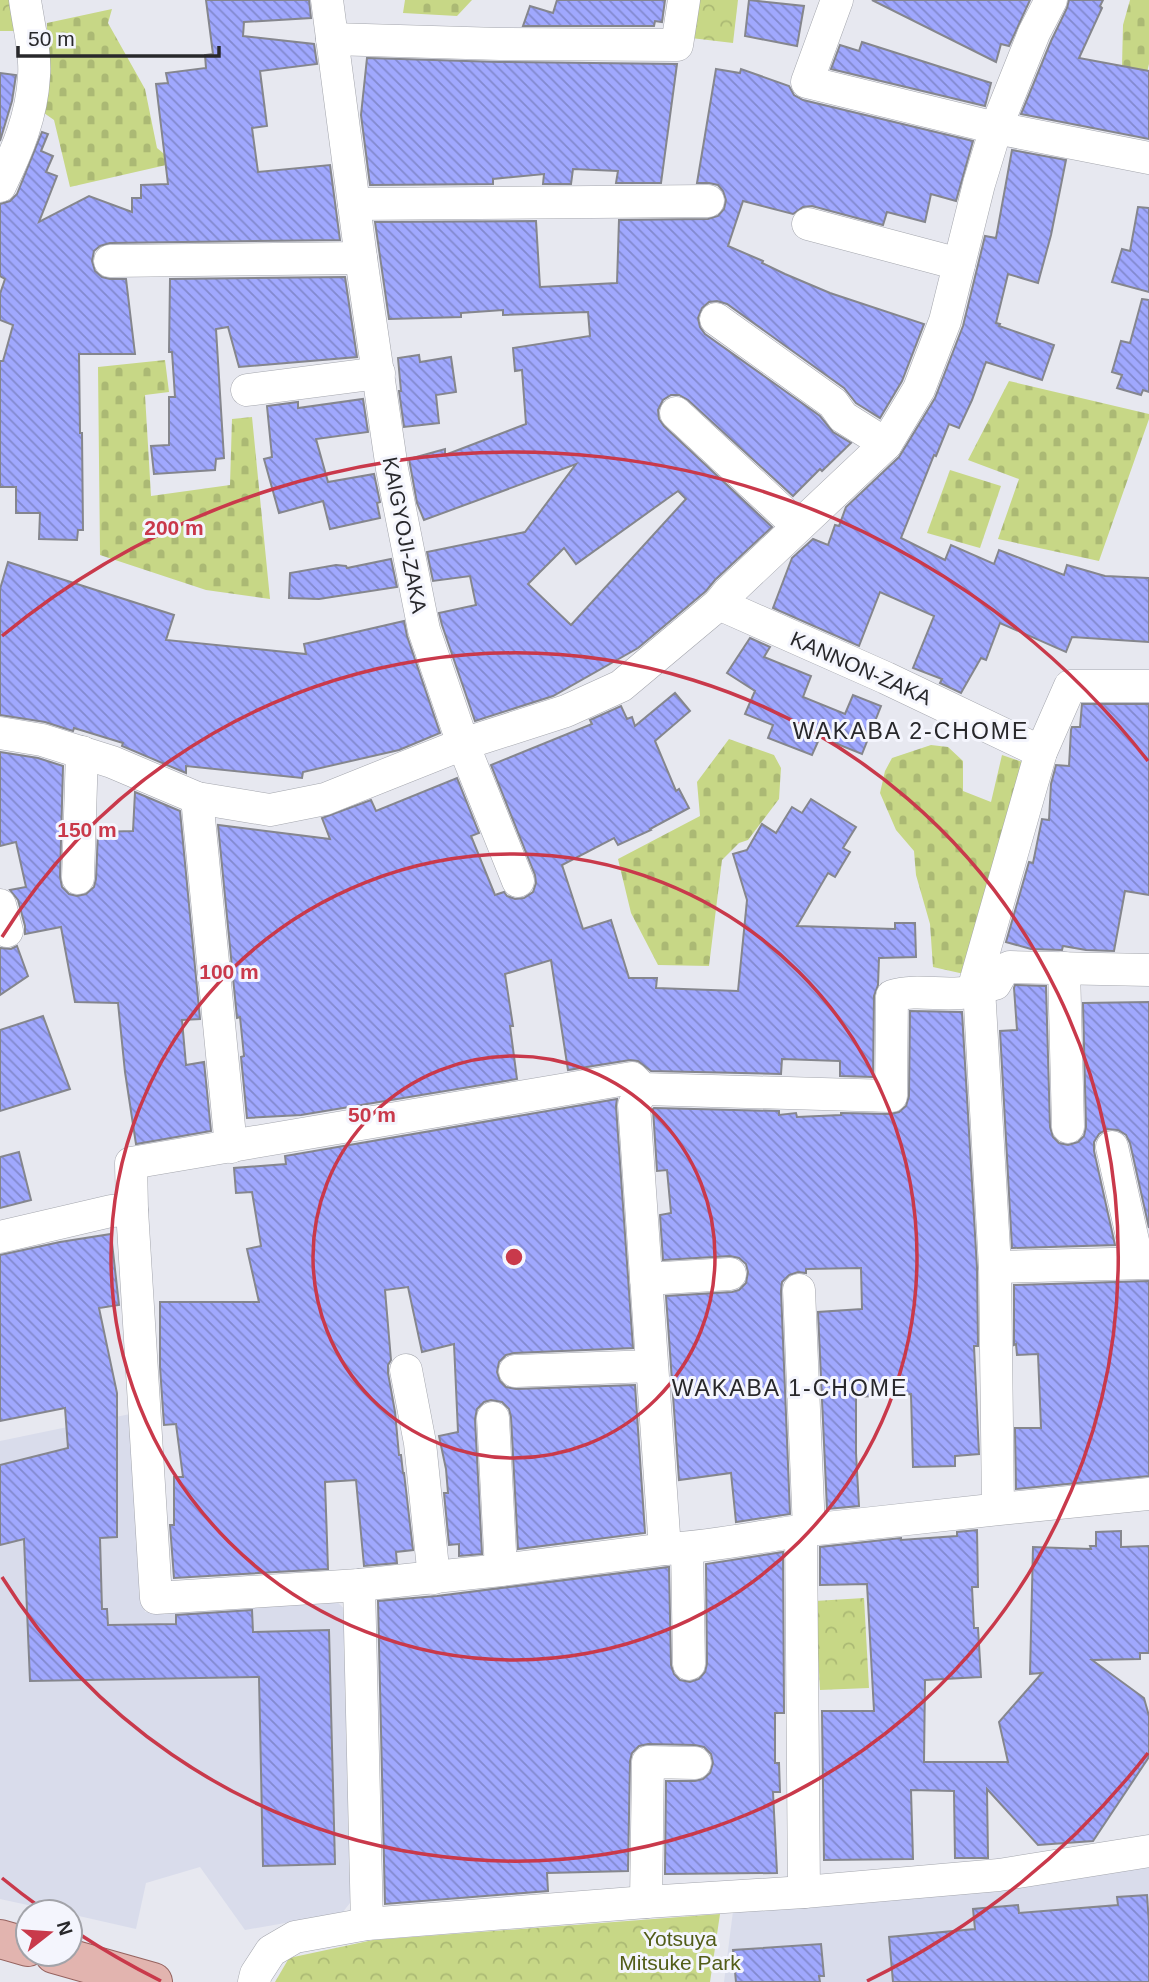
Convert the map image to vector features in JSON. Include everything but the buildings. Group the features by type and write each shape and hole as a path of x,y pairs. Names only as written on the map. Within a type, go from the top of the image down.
{"main road":[{"path":"84,1962 153,1982"}],"street":[{"path":"0,186 17,150 28,117 35,74 25,0"},
{"path":"330,21 500,44 677,45 684,0"},
{"path":"837,0 807,82 996,128 1149,158"},
{"path":"0,733 42,740 82,752 197,798 270,810 325,799 463,744 566,711 621,686 719,604 886,444 919,389 945,321 979,184 996,128 1034,33 1051,0"},
{"name":"KAIGYOJI-ZAKA","path":"330,21 392,469 424,630 463,744 518,881"},
{"path":"354,204 708,201"},
{"path":"808,224 959,264"},
{"path":"110,261 361,258"},
{"path":"716,319 833,402 843,416 886,444"},
{"path":"247,390 379,373"},
{"path":"676,413 798,526"},
{"name":"KANNON-ZAKA","path":"719,604 886,678 1041,752"},
{"path":"998,1508 995,1268 976,989 1041,752 1070,686 1149,686"},
{"path":"78,878 82,752"},
{"path":"197,798 231,1147"},
{"path":"1149,970 1010,967 1003,970 995,985 968,992 902,993 891,996 891,1096 643,1089 632,1078 131,1164 156,1598 434,1578 805,1530 1149,1494"},
{"path":"1064,968 1068,1127"},
{"path":"643,1089 634,1105 652,1366 689,1664"},
{"path":"995,1268 1143,1263 1112,1147"},
{"path":"0,1237 111,1211 132,1210"},
{"path":"646,1279 730,1274"},
{"path":"799,1290 805,1530 804,1892"},
{"path":"515,1371 652,1366"},
{"path":"405,1370 420,1443 434,1578"},
{"path":"493,1418 501,1570"},
{"path":"359,1585 367,1924"},
{"path":"646,1902 648,1762 695,1763"},
{"path":"254,1982 271,1951 295,1937 367,1924 999,1875 1149,1851"}],"shaded area":[{"path":"135,1413 145,1612 334,1599 355,1619 358,1893 342,1913 245,1930 200,1867 146,1883 136,1929 84,1917 84,1898 14,1898 14,1902 0,1899 0,1441"},
{"path":"1149,1866 1149,1982 724,1982 733,1911"}],"green space":[{"path":"0,0 16,0 20,31 0,31"},
{"path":"405,0 472,0 457,16 403,13"},
{"path":"696,0 738,0 733,43 691,38"},
{"path":"1130,0 1149,0 1147,72 1122,66 1123,25"},
{"path":"112,9 108,23 145,89 157,148 175,163 70,187 54,120 44,113 47,23"},
{"path":"165,360 169,392 145,395 151,496 230,485 232,419 252,417 270,599 206,590 100,555 98,367"},
{"path":"1009,381 1149,414 1099,561 998,539 1019,479 968,460"},
{"path":"950,470 1001,486 980,548 927,533"},
{"path":"729,739 774,755 781,768 779,799 748,840 739,843 722,860 709,966 658,965 631,913 618,859 700,816 697,782"},
{"path":"931,745 948,747 963,761 963,791 991,802 1002,755 1028,764 973,976 933,967 930,924 916,875 914,851 896,830 880,793 885,771 892,758"},
{"path":"864,1598 869,1688 820,1690 815,1601"},
{"name":"Yotsuya Mitsuke Park","path":"720,1914 710,1982 275,1982 289,1958 373,1940"}],"district":[{"name":"WAKABA 2-CHOME","path":"911,731"},
{"name":"WAKABA 1-CHOME","path":"790,1388"}]}
